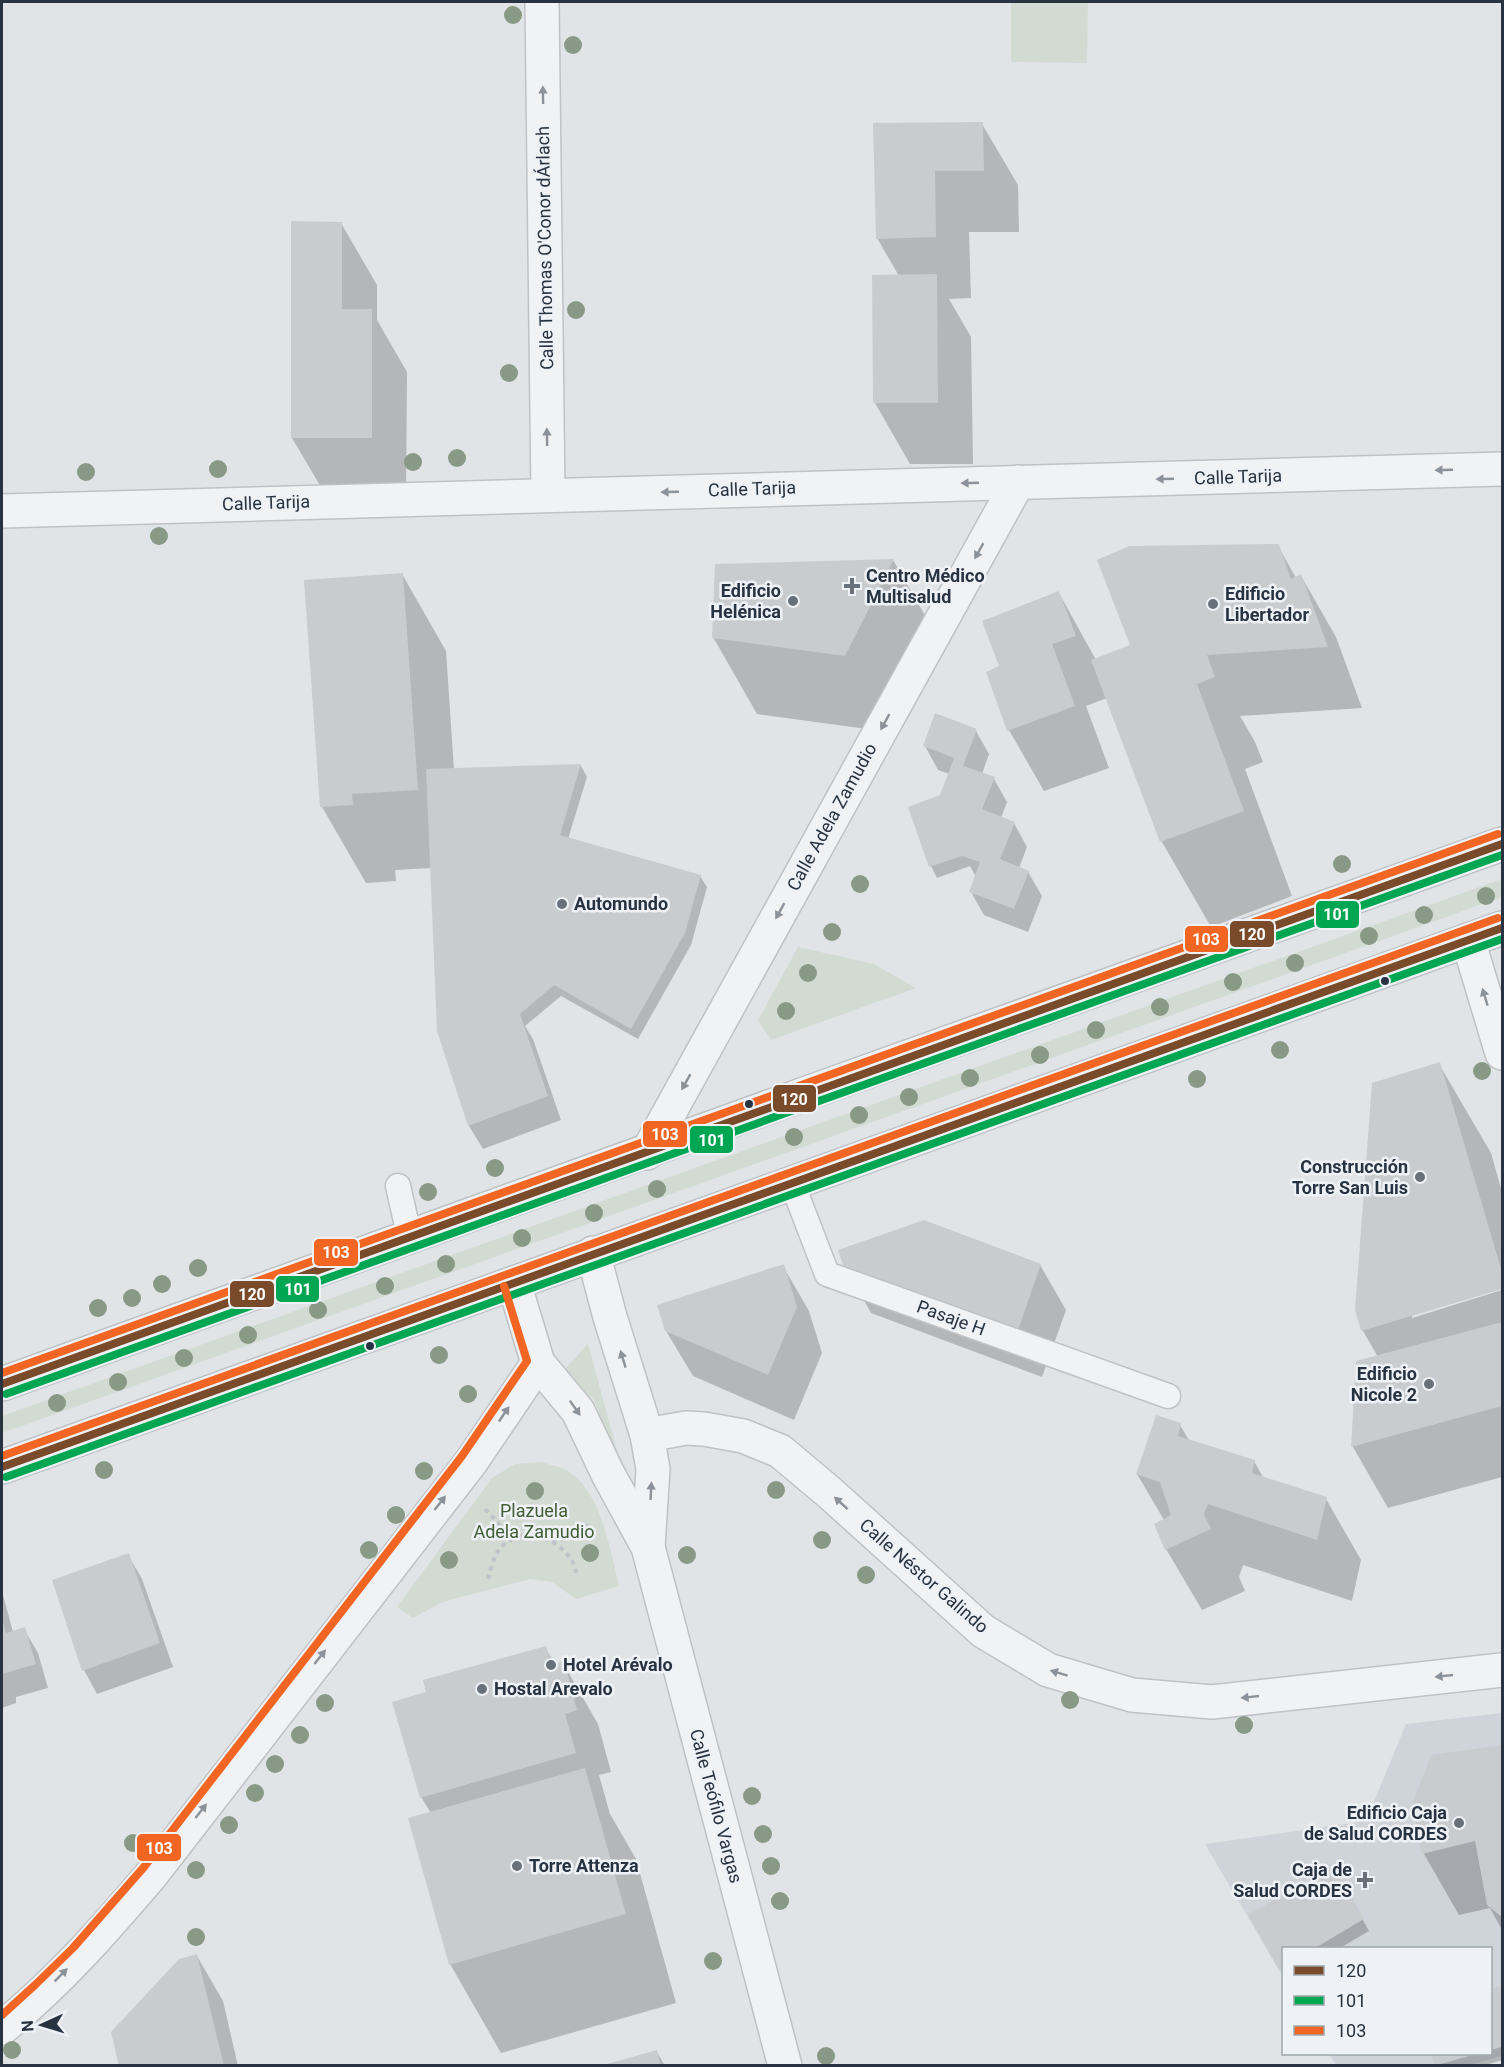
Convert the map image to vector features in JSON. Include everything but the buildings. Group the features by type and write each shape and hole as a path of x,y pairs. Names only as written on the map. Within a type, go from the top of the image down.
{"main road":[{"path":"2,1384 1503,844"},
{"path":"2,1467 1503,928"}],"street":[{"name":"Calle Thomas O'Conor dÁrlach","path":"542,2 548,495"},
{"name":"Calle Tarija","path":"2,511 1503,469"},
{"name":"Calle Adela Zamudio","path":"647,1153 1018,482"},
{"path":"1468,940 1503,1053"},
{"name":"Calle Teófilo Vargas","path":"593,1253 610,1317 647,1435 653,1469 648,1547"},
{"name":"Calle Teófilo Vargas","path":"514,1283 538,1363 578,1411 608,1474 648,1547 785,2066"},
{"path":"2,2028 32,2004 96,1940 152,1874 471,1462 538,1363"},
{"name":"Calle Néstor Galindo","path":"647,1435 686,1428 704,1429 743,1436 780,1451 983,1631 1047,1670 1132,1695 1212,1702 1503,1670"}],"lane":[{"name":"Pasaje H","path":"792,1182 827,1274 1167,1396"},
{"path":"398,1186 410,1239"}],"path":[{"path":"483,1505 489,1515 504,1529 523,1536"},
{"path":"488,1579 495,1556 510,1540 523,1536 538,1536 552,1540 565,1539 593,1521"},
{"path":"552,1540 572,1559 577,1575"}],"shaded area":[{"name":"Caja de Salud CORDES","path":"1502,1713 1502,2056 1469,2065 1336,2065 1330,2055 1492,2055 1492,1947 1282,1947 1282,1975 1205,1844 1366,1821 1406,1724"}],"green space":[{"path":"1011,2 1088,2 1087,63 1011,62"},
{"path":"1502,879 1502,897 2,1433 2,1416"},
{"path":"798,947 874,964 916,988 771,1040 758,1020"},
{"path":"588,1344 625,1480 594,1400 564,1370"},
{"name":"Plazuela Adela Zamudio","path":"542,1462 564,1469 577,1478 587,1490 602,1521 619,1586 576,1599 552,1582 530,1579 443,1602 413,1618 397,1607 492,1478 515,1464"}],"transit line":[{"name":"103","path":"2,1373 1498,834"},
{"name":"120","path":"2,1384 1502,844"},
{"name":"101","path":"6,1394 1502,855"},
{"name":"103","path":"2,1456 1498,918"},
{"name":"120","path":"2,1467 1502,928"},
{"name":"101","path":"6,1477 1502,939"},
{"name":"103","path":"2,2015 73,1948 144,1867 462,1456 527,1361 504,1286"}],"place":[{"name":"Centro Médico Multisalud","path":"852,586"},
{"name":"Edificio Helénica","path":"793,601"},
{"name":"Edificio Libertador","path":"1213,604"},
{"name":"Automundo","path":"562,904"},
{"name":"Construcción Torre San Luis","path":"1420,1177"},
{"name":"Edificio Nicole 2","path":"1429,1384"},
{"name":"Hotel Arévalo","path":"551,1665"},
{"name":"Hostal Arevalo","path":"482,1689"},
{"name":"Edificio Caja de Salud CORDES","path":"1459,1823"},
{"name":"Torre Attenza","path":"517,1866"},
{"name":"Caja de Salud CORDES","path":"1365,1880"}]}
